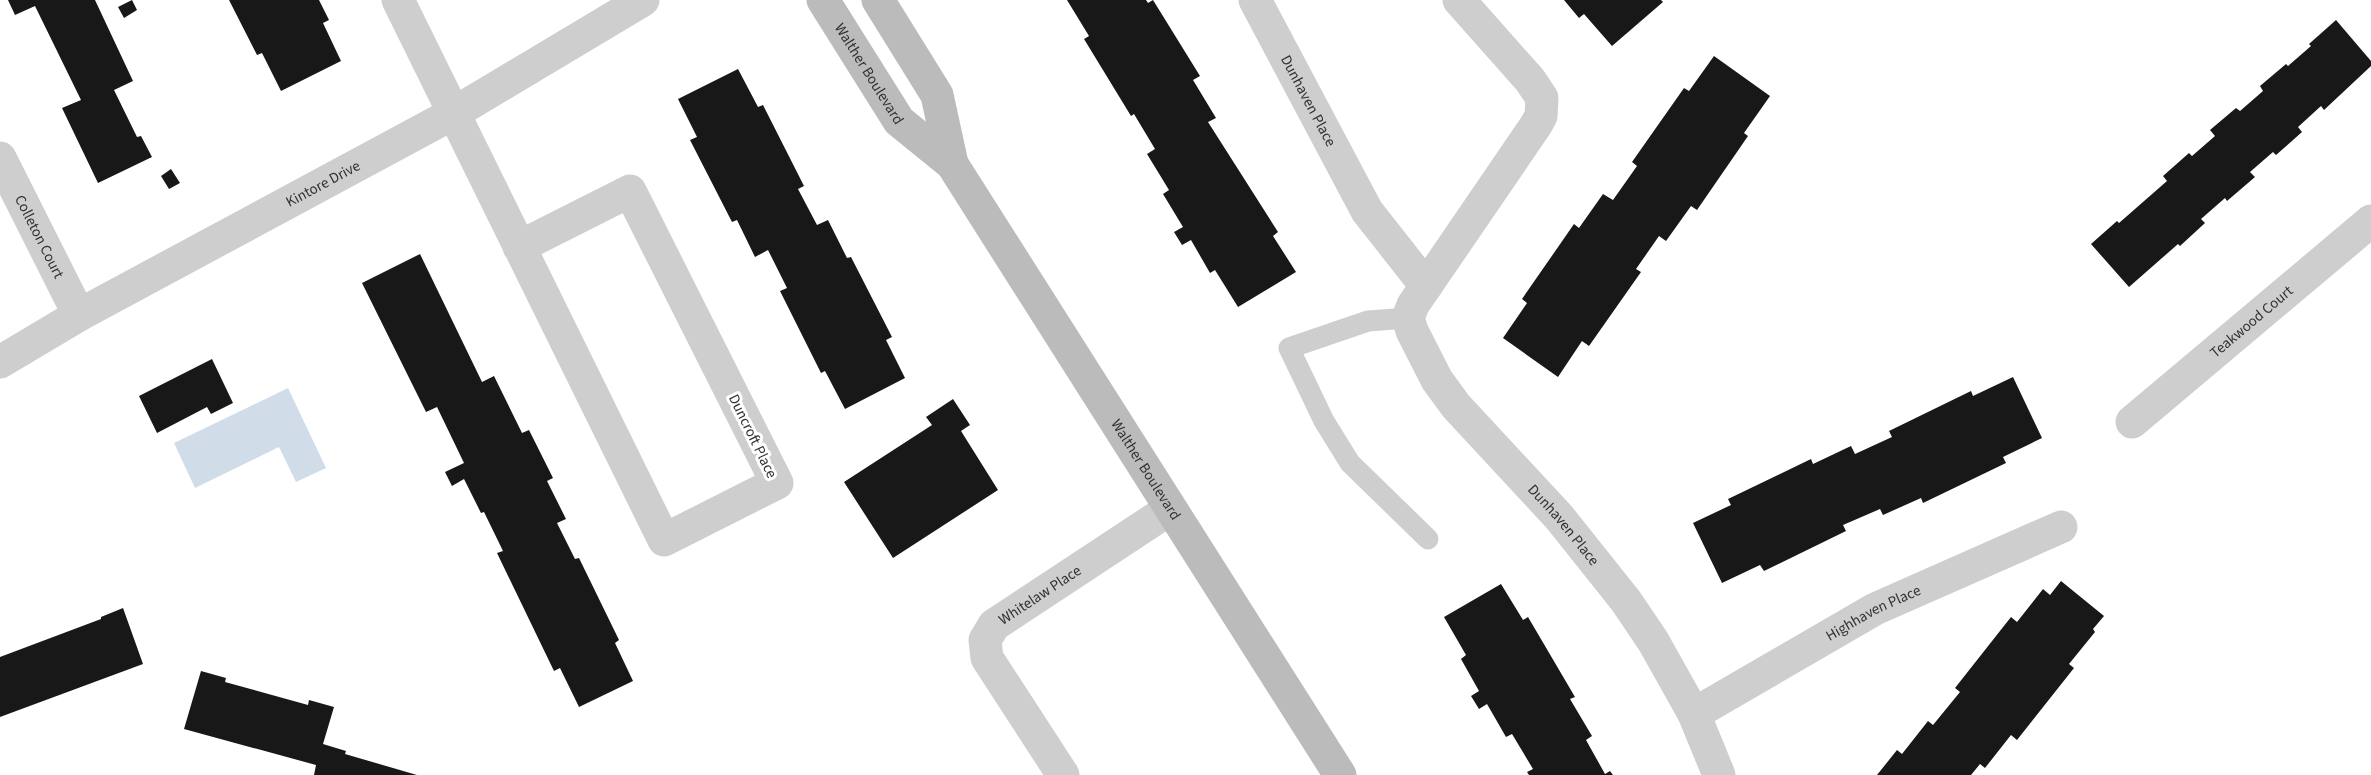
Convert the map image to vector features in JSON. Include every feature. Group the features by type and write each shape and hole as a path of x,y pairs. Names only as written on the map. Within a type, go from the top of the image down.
{"main road":[{"name":"Walther Boulevard","path":"823,0 900,121 952,164 1340,775"},
{"name":"Walther Boulevard","path":"879,0 937,95 952,164"}],"street":[{"name":"Duncroft Place","path":"398,0 454,113 519,247 663,540 777,483 630,191 519,247"},
{"name":"Kintore Drive","path":"0,362 79,315 454,113 643,0"},
{"name":"Dunhaven Place","path":"1255,0 1367,211 1426,286"},
{"path":"1408,318 1426,286 1536,125 1543,107 1542,98 1530,80 1459,0"},
{"name":"Colleton Court","path":"0,158 79,315"},
{"name":"Teakwood Court","path":"2132,422 2371,221"},
{"name":"Dunhaven Place","path":"1408,318 1427,363 1443,389 1493,448 1559,516 1626,601 1653,641 1694,714 1719,775"},
{"name":"Whitelaw Place","path":"1062,775 987,658 985,640 994,626 1170,509"},
{"name":"Highhaven Place","path":"1694,714 1875,609 2061,527"}],"lane":[{"path":"1408,318 1368,321 1289,348 1324,421 1350,463 1428,539"}],"shaded area":[{"path":"288,388 326,468 296,482 279,447 195,488 174,443"}],"building":[{"path":"8,0 95,0 133,81 114,90 137,137 141,136 152,157 98,183 62,108 81,100 35,6 15,15"},
{"path":"132,0 137,10 124,18 118,7"},
{"path":"229,0 319,0 329,20 323,23 341,61 281,91 262,53 257,55"},
{"path":"1067,0 1146,0 1148,3 1153,0 1200,76 1193,80 1216,118 1208,122 1278,232 1273,236 1296,272 1238,307 1215,270 1210,273 1191,240 1182,245 1174,232 1183,227 1163,194 1169,190 1147,154 1155,149 1134,114 1131,116 1084,39 1089,36"},
{"path":"1564,0 1661,0 1663,2 1612,46 1584,14 1579,18"},
{"path":"2336,20 2371,61 2371,66 2324,110 2321,106 2298,127 2302,132 2276,155 2273,152 2250,172 2255,177 2227,201 2225,198 2201,219 2205,223 2129,287 2091,244 2167,181 2163,176 2189,153 2192,156 2215,136 2210,130 2236,108 2240,111 2263,91 2260,86 2286,64 2288,66"},
{"path":"1714,56 1770,96 1744,133 1748,136 1697,210 1691,206 1666,241 1659,236 1636,269 1641,272 1589,346 1582,341 1558,377 1503,338 1527,303 1522,299 1574,224 1579,228 1603,194 1613,200 1637,166 1632,162 1684,88 1689,91"},
{"path":"738,69 758,107 763,105 804,186 798,189 817,225 828,220 847,258 851,257 892,337 886,340 905,378 845,409 825,371 821,373 780,291 787,288 768,250 755,257 737,220 732,222 690,140 697,137 678,99"},
{"path":"171,169 180,183 169,189 161,176"},
{"path":"420,254 482,382 494,376 522,433 529,430 553,478 547,481 566,519 557,523 575,559 579,558 619,640 615,643 633,681 579,707 560,668 554,671 497,553 503,551 484,512 481,513 464,479 452,486 445,472 464,463 437,407 426,412 362,283"},
{"path":"212,359 233,403 211,414 207,407 157,433 139,396"},
{"path":"2013,377 2042,438 2003,457 2006,463 1923,503 1921,498 1883,515 1880,509 1843,525 1846,531 1764,571 1760,565 1722,583 1693,523 1731,505 1728,499 1811,459 1813,464 1851,446 1855,454 1892,437 1889,431 1971,391 1973,396"},
{"path":"953,399 970,425 961,431 998,490 893,558 844,482 932,425 926,417"},
{"path":"2061,581 2104,616 2093,629 2095,632 2069,664 2074,668 2017,740 2011,735 1985,768 1980,764 1971,775 1877,775 1897,750 1902,754 1928,721 1933,725 1960,692 1955,688 2011,617 2017,622 2043,589 2050,595"},
{"path":"1501,584 1523,620 1528,617 1575,697 1570,699 1592,736 1586,740 1605,774 1610,771 1613,775 1529,775 1527,772 1533,769 1512,734 1506,737 1487,704 1479,709 1471,696 1479,691 1461,659 1466,655 1444,617"},
{"path":"123,608 143,664 0,717 0,657 101,619"},
{"path":"201,671 226,678 225,682 308,705 309,700 334,707 323,744 346,751 345,754 417,775 314,775 316,765 184,729"}]}
